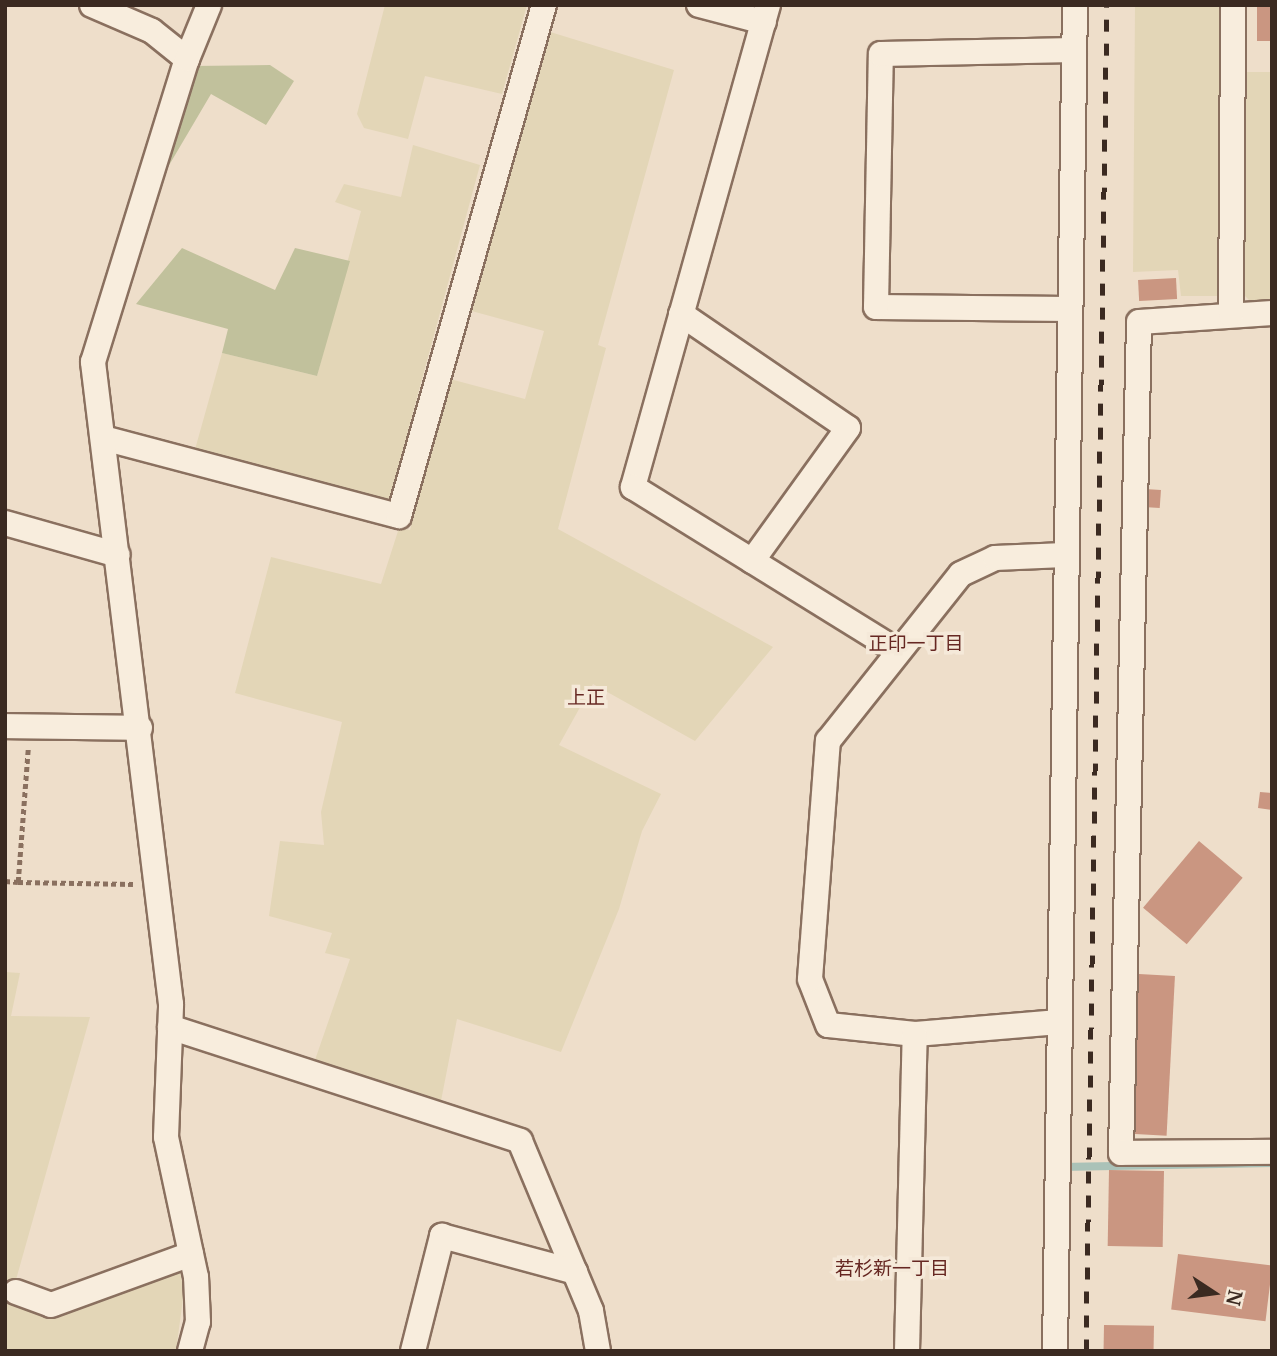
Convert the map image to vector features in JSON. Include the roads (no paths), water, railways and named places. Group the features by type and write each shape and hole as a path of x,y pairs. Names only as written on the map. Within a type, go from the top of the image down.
{"street":[{"path":"92,5 121,11 187,59"},
{"path":"190,1351 198,1322 191,1254 166,1137 170,1027 157,885 140,728 93,362 187,59 209,5"},
{"path":"103,438 399,516 544,5"},
{"path":"699,5 766,14 633,487 896,650"},
{"path":"1055,1351 1064,555 1075,5"},
{"path":"1231,314 1233,5"},
{"path":"1069,309 876,307 881,54 1074,50"},
{"path":"1272,313 1139,322 1121,1153 1272,1152"},
{"path":"681,314 848,428 752,561"},
{"path":"5,523 118,555"},
{"path":"1059,1022 915,1034 828,1026 810,979 828,741 896,650 961,574 995,558 1064,555"},
{"path":"17,726 140,728"},
{"path":"170,1027 520,1141 591,1311 598,1351"},
{"path":"907,1351 915,1034"},
{"path":"413,1351 442,1236 575,1272"},
{"path":"16,1292 51,1305 191,1254"}],"waterway":[{"path":"1061,1167 1272,1163"}],"railway":[{"path":"1086,1351 1107,5"}],"district":[{"name":"正印一丁目","path":"916,644"},
{"name":"上正","path":"586,698"},
{"name":"若杉新一丁目","path":"892,1269"}]}
